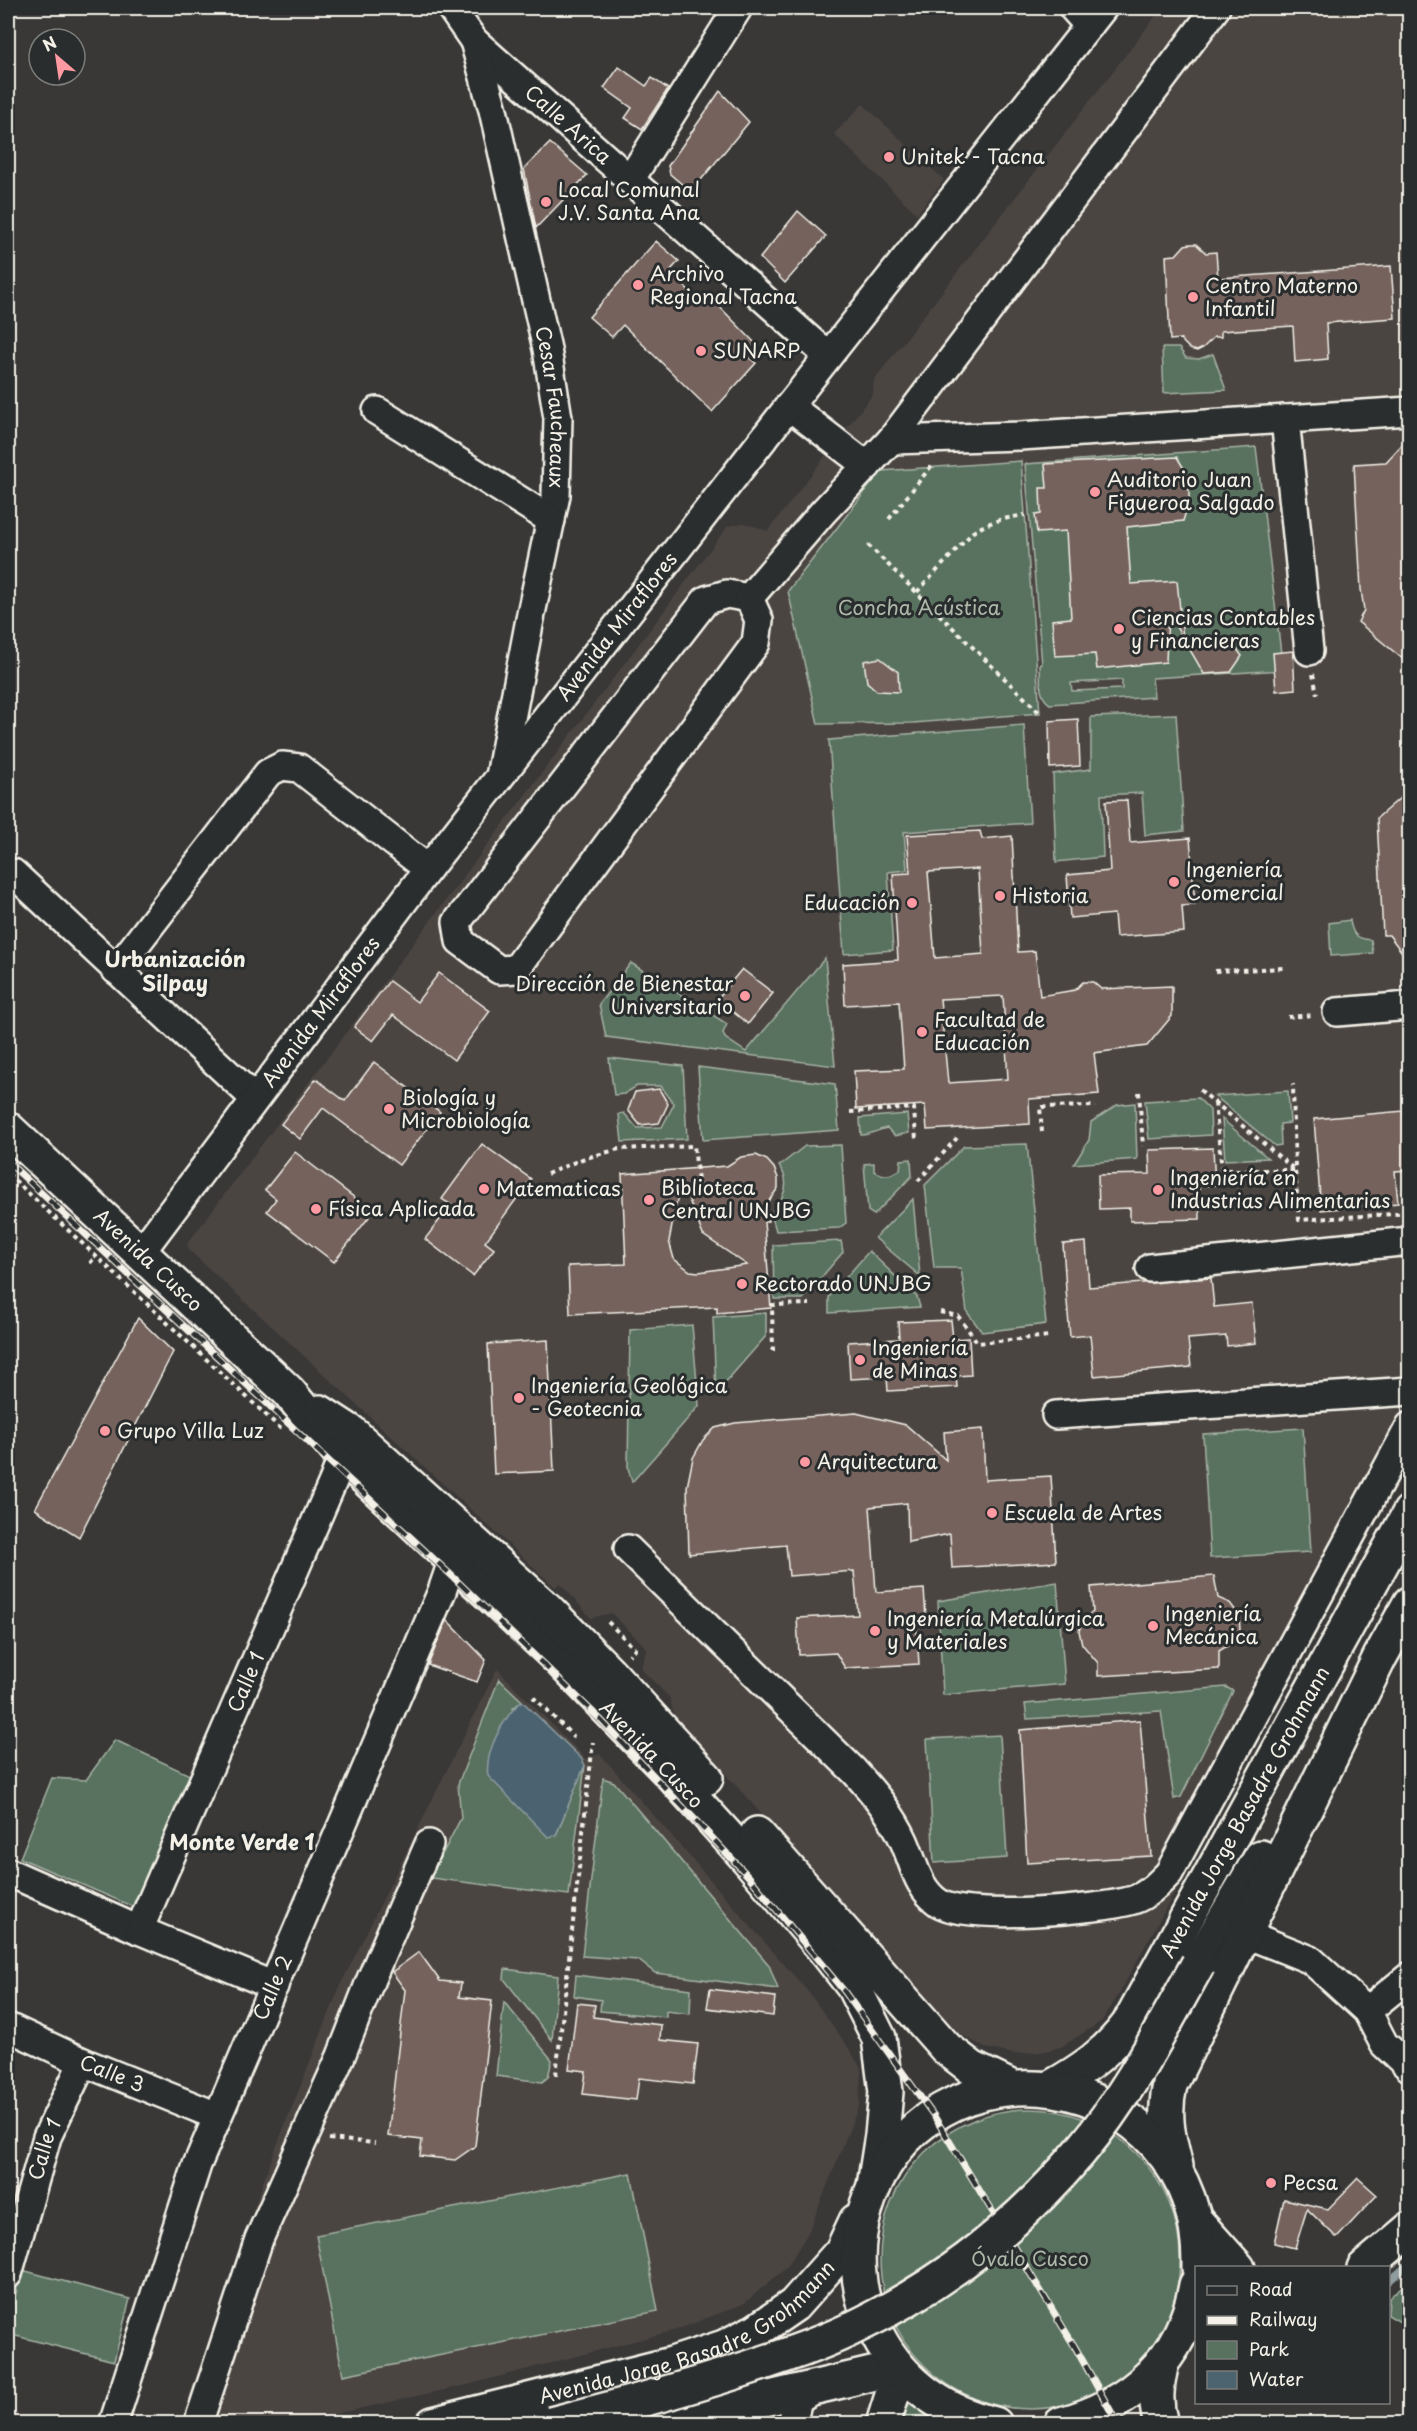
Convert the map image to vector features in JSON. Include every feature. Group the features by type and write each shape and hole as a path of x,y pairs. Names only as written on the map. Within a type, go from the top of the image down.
{"main road":[{"name":"Avenida Cusco","path":"8,1128 347,1444 547,1610 609,1672 946,2048 972,2068 1013,2088"},
{"name":"Avenida Cusco","path":"347,1444 453,1559 558,1658 671,1774 748,1859 853,1986 879,2038 886,2092 882,2136 871,2193"},
{"name":"Avenida Jorge Basadre Grohmann","path":"1050,2088 1098,2058 1114,2044 1128,2025 1247,1804 1410,1512"},
{"path":"551,2424 703,2383 809,2347 886,2312 957,2267 1023,2213 1081,2151 1131,2082 1410,1603"},
{"path":"1198,1964 1335,1649"},
{"path":"1179,2176 1167,2126 1165,2106 1170,2085 1380,1658"},
{"path":"995,2424 958,2412 936,2401 898,2368 880,2341 868,2315 860,2286 858,2257 861,2227 871,2193 892,2155 934,2116 968,2099 1013,2088 1050,2088 1082,2095 1112,2108 1138,2126 1161,2149 1179,2176 1196,2221 1199,2266"},
{"name":"Avenida Jorge Basadre Grohmann","path":"433,2424 672,2364 724,2347 756,2331 794,2305 842,2251 871,2193"},
{"path":"1196,2221 1236,2266"},
{"path":"1366,2266 1410,2229"},
{"path":"1161,2424 1156,2390 1177,2350 1195,2292"},
{"path":"1061,2424 1109,2407 1134,2390 1177,2350"},
{"path":"666,2423 898,2368"},
{"path":"883,2424 898,2368"}],"street":[{"path":"630,180 738,8"},
{"path":"749,598 823,512 891,440 1216,8"},
{"name":"Calle Arica","path":"456,11 474,40 828,356"},
{"name":"Avenida Miraflores","path":"141,1252 254,1098 428,869 828,356 1088,14"},
{"name":"Cesar Faucheaux","path":"474,40 494,110 547,349 558,418 556,495 500,777"},
{"path":"789,406 867,466"},
{"path":"377,411 551,520"},
{"path":"891,440 1020,436 1410,411"},
{"path":"1285,419 1309,651"},
{"path":"727,594 749,598 759,620 756,643 516,969 499,970 460,941 457,922 706,600 727,594"},
{"path":"116,970 268,773 282,766 299,768 428,869"},
{"path":"13,873 254,1098"},
{"path":"1337,1012 1410,1006"},
{"path":"1150,1268 1410,1241"},
{"path":"1056,1415 1410,1391"},
{"path":"628,1550 854,1771 878,1798 904,1841 923,1887 940,1903 967,1912 997,1913 1085,1908 1134,1900 1155,1887 1169,1873 1410,1426"},
{"name":"Calle 1","path":"139,1930 347,1444"},
{"name":"Calle 2","path":"113,2424 197,2165 450,1574 453,1559"},
{"path":"198,2424 259,2239 341,2056 370,1979 429,1844"},
{"path":"8,1872 273,1986"},
{"path":"1246,1934 1311,1960 1367,2011 1384,2044 1410,2068"},
{"path":"1367,2011 1410,1976"},
{"name":"Calle 3","path":"8,2027 83,2062 217,2116"},
{"name":"Calle 1","path":"8,2274 47,2138 83,2062"},
{"path":"792,2424 798,2399 824,2384"}],"path":[{"path":"917,592 978,529 997,520 1025,515"},
{"path":"868,545 1040,712"},
{"path":"1215,971 1284,968"},
{"path":"1293,1084 1299,1220 1410,1213"},
{"path":"1200,1090 1295,1170"},
{"path":"1139,1092 1143,1146"},
{"path":"1215,1103 1222,1170 1295,1170"},
{"path":"1042,1132 1040,1107 1096,1106"},
{"path":"850,1112 914,1108 916,1140"},
{"path":"918,1181 957,1138"},
{"path":"547,1174 582,1159 619,1149 694,1146 699,1189"},
{"path":"773,1350 772,1305 810,1304"},
{"path":"940,1312 958,1316 978,1343 1050,1336"},
{"path":"608,1622 635,1649"},
{"path":"532,1697 574,1737"},
{"path":"556,2075 593,1742"}],"shaded area":[{"path":"1162,8 1409,8 1409,1464 1119,1994 1102,2021 1061,2047 1041,2052 1014,2054 985,2048 959,2033 675,1718 669,1697 641,1669 647,1648 611,1613 591,1618 560,1583 555,1587 190,1251 187,1244 728,526 744,523 768,531 873,394 874,380"},
{"name":"Unitek - Tacna","path":"863,104 944,180 917,214 834,134"},
{"path":"497,1669 586,1759 600,1754 809,1993 861,2068 859,2105 808,2233 786,2268 743,2304 676,2330 467,2385 294,2423 188,2424 181,2420 269,2165 341,1984"}],"green space":[{"path":"1162,348 1179,348 1186,358 1199,359 1213,354 1226,390 1164,393"},
{"path":"1256,447 1283,670 1152,678 1154,697 1050,704 1046,701 1040,686 1040,665 1042,664 1025,464","holes":["1122,680 1122,689 1072,691 1071,683"]},
{"name":"Concha Acústica","path":"1021,461 1040,713 913,723 818,724 788,591 881,471"},
{"path":"1176,714 1184,831 1145,835 1142,793 1101,795 1103,857 1056,862 1053,774 1091,769 1091,717"},
{"path":"1024,725 1030,823 904,832 907,870 888,872 893,950 844,954 829,740"},
{"path":"1350,920 1356,935 1362,939 1371,940 1373,953 1331,956 1329,923"},
{"path":"825,958 835,1066 606,1037 599,1004 631,963 727,1024 723,1033 725,1038 746,1052"},
{"path":"609,1058 683,1066 687,1139 622,1142 619,1114 624,1113 637,1128 662,1127 674,1104 661,1086 637,1086 624,1094 614,1095"},
{"path":"698,1067 835,1084 839,1130 703,1140"},
{"path":"1288,1091 1290,1123 1280,1124 1281,1145 1275,1146 1215,1096"},
{"path":"1198,1098 1210,1110 1211,1135 1149,1139 1145,1101"},
{"path":"1135,1103 1137,1159 1074,1164 1089,1140 1091,1122 1117,1105"},
{"path":"907,1114 909,1133 895,1136 887,1128 861,1135 860,1118"},
{"path":"1222,1119 1268,1158 1225,1160"},
{"path":"1027,1144 1046,1324 982,1332 967,1312 961,1268 934,1268 925,1185 964,1146"},
{"path":"841,1145 846,1223 839,1228 776,1231 771,1213 780,1202 786,1184 779,1166 805,1146"},
{"path":"911,1159 912,1176 874,1215 868,1211 864,1164 874,1163 874,1171 887,1175 900,1170 901,1160"},
{"path":"913,1199 920,1276 875,1238"},
{"path":"841,1241 843,1252 803,1299 774,1299 773,1245"},
{"path":"869,1251 917,1297 920,1307 829,1313 829,1297"},
{"path":"766,1313 766,1336 716,1393 713,1317"},
{"path":"692,1325 699,1406 632,1482 628,1468 630,1330"},
{"path":"1303,1428 1311,1552 1210,1558 1203,1434"},
{"path":"1057,1582 1065,1684 943,1695 938,1601"},
{"path":"499,1679 522,1701 513,1708 556,1835 585,1765 569,1895 430,1878 461,1818 458,1784"},
{"path":"1226,1687 1233,1691 1181,1797 1174,1799 1161,1711 1027,1719 1025,1704"},
{"path":"1000,1735 1007,1858 934,1863 927,1739"},
{"path":"115,1740 194,1777 136,1908 20,1858 52,1778 86,1780"},
{"path":"603,1778 614,1782 769,1965 778,1989 655,1973 638,1960 582,1956"},
{"path":"505,1969 558,1976 552,2040 504,1979"},
{"path":"576,1975 691,1989 690,2014 666,2011 666,2017 600,2011 601,2000 574,1996"},
{"path":"504,2002 552,2060 548,2077 542,2082 496,2076"},
{"name":"Óvalo Cusco","path":"1045,2109 1074,2115 1101,2126 1125,2143 1146,2164 1155,2175 1169,2201 1178,2230 1180,2259 1178,2288 1163,2330 1146,2354 1125,2375 1101,2392 1074,2403 1045,2409 1015,2409 986,2403 959,2392 935,2375 905,2343 891,2317 882,2288 880,2244 886,2215 897,2188 914,2164 946,2134 972,2120 1001,2111"},
{"path":"631,2173 658,2311 343,2375 316,2235"},
{"path":"22,2270 130,2299 114,2361 8,2334 8,2324"},
{"path":"1409,2280 1409,2327 1390,2316 1390,2297"},
{"path":"899,2394 939,2423 898,2424"}],"water":[{"path":"522,1701 581,1758 585,1765 556,1835 548,1837 488,1776 492,1746 502,1725"}],"building":[{"path":"619,67 646,86 652,78 668,89 642,129 625,118 632,108 604,88"},
{"path":"720,91 749,122 691,192 670,174 668,166"},
{"name":"Local Comunal J.V. Santa Ana","path":"550,143 587,175 536,228 524,169"},
{"path":"798,211 826,236 785,283 760,258"},
{"name":"SUNARP","path":"656,241 679,261 670,271 706,308 715,302 757,345 748,357 756,363 712,412 623,325 612,337 589,317"},
{"path":"1196,244 1206,253 1216,252 1218,278 1391,266 1395,318 1326,323 1328,359 1295,362 1293,326 1221,331 1221,337 1214,337 1203,348 1197,351 1190,349 1180,339 1170,340 1166,256 1176,255 1185,245"},
{"path":"1410,436 1410,665 1358,622 1364,610 1354,464 1386,462"},
{"path":"1177,457 1189,477 1189,501 1183,521 1127,527 1131,584 1177,581 1183,638 1168,614 1166,662 1097,669 1095,654 1055,656 1052,620 1071,618 1066,531 1037,533 1035,515 1041,514 1040,488 1047,488 1045,464"},
{"path":"1230,640 1242,656 1231,672 1204,674 1186,643"},
{"path":"1293,651 1295,689 1276,691 1273,653"},
{"path":"880,658 898,672 899,692 877,691 867,682 864,661"},
{"path":"1078,719 1080,766 1050,768 1049,721"},
{"path":"1407,792 1410,819 1410,963 1389,935 1383,935 1377,818"},
{"path":"1127,800 1130,843 1190,838 1195,905 1182,906 1184,932 1116,937 1114,914 1070,918 1067,875 1110,871 1106,801"},
{"path":"980,831 982,839 1012,836 1018,952 1035,951 1040,996 1075,990 1083,982 1093,982 1101,989 1172,986 1172,1016 1147,1046 1094,1053 1099,1094 1029,1099 1030,1124 927,1130 925,1105 856,1109 854,1071 904,1069 899,1002 845,1005 843,964 898,960 893,874 910,873 907,835","holes":["978,869 983,954 935,958 928,872","1003,996 1008,1079 948,1083 940,999"]},
{"path":"742,969 773,993 748,1024 717,999"},
{"path":"439,973 490,1011 454,1060 393,1015 373,1041 354,1027 389,981 417,1002"},
{"path":"374,1062 440,1112 399,1165 323,1108 300,1139 281,1124 316,1079 345,1101"},
{"path":"659,1089 668,1104 659,1123 640,1125 628,1110 635,1092"},
{"path":"1404,1111 1407,1146 1410,1146 1410,1170 1395,1171 1398,1203 1321,1210 1314,1119"},
{"path":"482,1144 531,1179 485,1242 494,1249 473,1276 425,1239 451,1205 442,1199"},
{"path":"1213,1148 1215,1185 1199,1186 1200,1219 1130,1221 1130,1208 1099,1209 1098,1175 1150,1174 1149,1150"},
{"path":"295,1152 373,1212 334,1262 267,1211 276,1199 265,1190"},
{"path":"756,1155 767,1160 774,1168 778,1178 778,1188 766,1205 768,1221 764,1222 771,1308 717,1313 717,1307 570,1314 568,1266 626,1264 622,1174 727,1166 741,1157","holes":["681,1180 703,1235 747,1265 699,1272 690,1271 674,1259 669,1241"]},
{"path":"1086,1242 1089,1287 1211,1278 1214,1307 1252,1303 1256,1343 1227,1346 1226,1336 1188,1339 1191,1367 1094,1376 1090,1335 1070,1337 1063,1244"},
{"name":"Grupo Villa Luz","path":"138,1318 173,1352 79,1537 35,1509"},
{"path":"951,1320 953,1339 969,1338 971,1375 956,1376 957,1387 888,1391 887,1377 850,1379 848,1342 899,1339 898,1322"},
{"path":"548,1340 554,1471 494,1474 488,1344"},
{"path":"856,1413 906,1425 946,1460 944,1432 983,1429 985,1480 1051,1476 1056,1562 952,1568 950,1534 908,1542 907,1503 870,1507 876,1592 924,1589 926,1618 916,1619 919,1664 845,1668 836,1653 799,1655 797,1618 858,1615 854,1571 789,1576 786,1545 689,1554 687,1487 693,1458 703,1440 715,1428 735,1423"},
{"path":"1214,1576 1218,1598 1230,1603 1239,1615 1240,1630 1229,1645 1219,1651 1219,1669 1098,1676 1098,1663 1082,1644 1079,1631 1083,1619 1093,1612 1091,1587"},
{"path":"447,1620 486,1660 477,1682 428,1665"},
{"path":"1140,1720 1151,1856 1027,1863 1020,1730"},
{"path":"419,1952 440,1981 461,1983 459,1997 492,2001 475,2146 455,2160 420,2156 422,2140 388,2136 405,1990 392,1972"},
{"path":"710,1989 775,1997 773,2016 707,2008"},
{"path":"577,2003 595,2005 593,2017 661,2025 660,2040 698,2044 693,2084 639,2078 636,2100 583,2094 586,2071 569,2069"},
{"path":"1358,2178 1377,2195 1337,2238 1307,2209 1295,2248 1274,2243 1284,2199 1328,2209"}],"waterway":[{"path":"1390,2280 1410,2263"}],"railway":[{"path":"8,1162 450,1574 600,1719 750,1878 844,1991 934,2116 1075,2347 1118,2424"}],"place":[{"name":"Unitek - Tacna","path":"889,157"},
{"name":"Local Comunal J.V. Santa Ana","path":"546,202"},
{"name":"Archivo Regional Tacna","path":"638,285"},
{"name":"Centro Materno Infantil","path":"1193,297"},
{"name":"SUNARP","path":"701,351"},
{"name":"Auditorio Juan Figueroa Salgado","path":"1095,492"},
{"name":"Ciencias Contables y Financieras","path":"1119,629"},
{"name":"Ingeniería Comercial","path":"1174,882"},
{"name":"Historia","path":"1000,896"},
{"name":"Educación","path":"912,903"},
{"name":"Dirección de Bienestar Universitario","path":"745,996"},
{"name":"Facultad de Educación","path":"922,1032"},
{"name":"Biología y Microbiología","path":"389,1109"},
{"name":"Matematicas","path":"484,1189"},
{"name":"Ingeniería en Industrias Alimentarias","path":"1158,1190"},
{"name":"Biblioteca Central UNJBG","path":"649,1200"},
{"name":"Física Aplicada","path":"316,1209"},
{"name":"Rectorado UNJBG","path":"742,1284"},
{"name":"Ingeniería de Minas","path":"860,1360"},
{"name":"Ingeniería Geológica - Geotecnia","path":"519,1398"},
{"name":"Grupo Villa Luz","path":"105,1431"},
{"name":"Arquitectura","path":"805,1462"},
{"name":"Escuela de Artes","path":"992,1513"},
{"name":"Ingeniería Mecánica","path":"1153,1626"},
{"name":"Ingeniería Metalúrgica y Materiales","path":"875,1631"},
{"name":"Pecsa","path":"1271,2183"}],"district":[{"name":"Urbanización Silpay","path":"175,972"},
{"name":"Monte Verde 1","path":"242,1843"}]}
